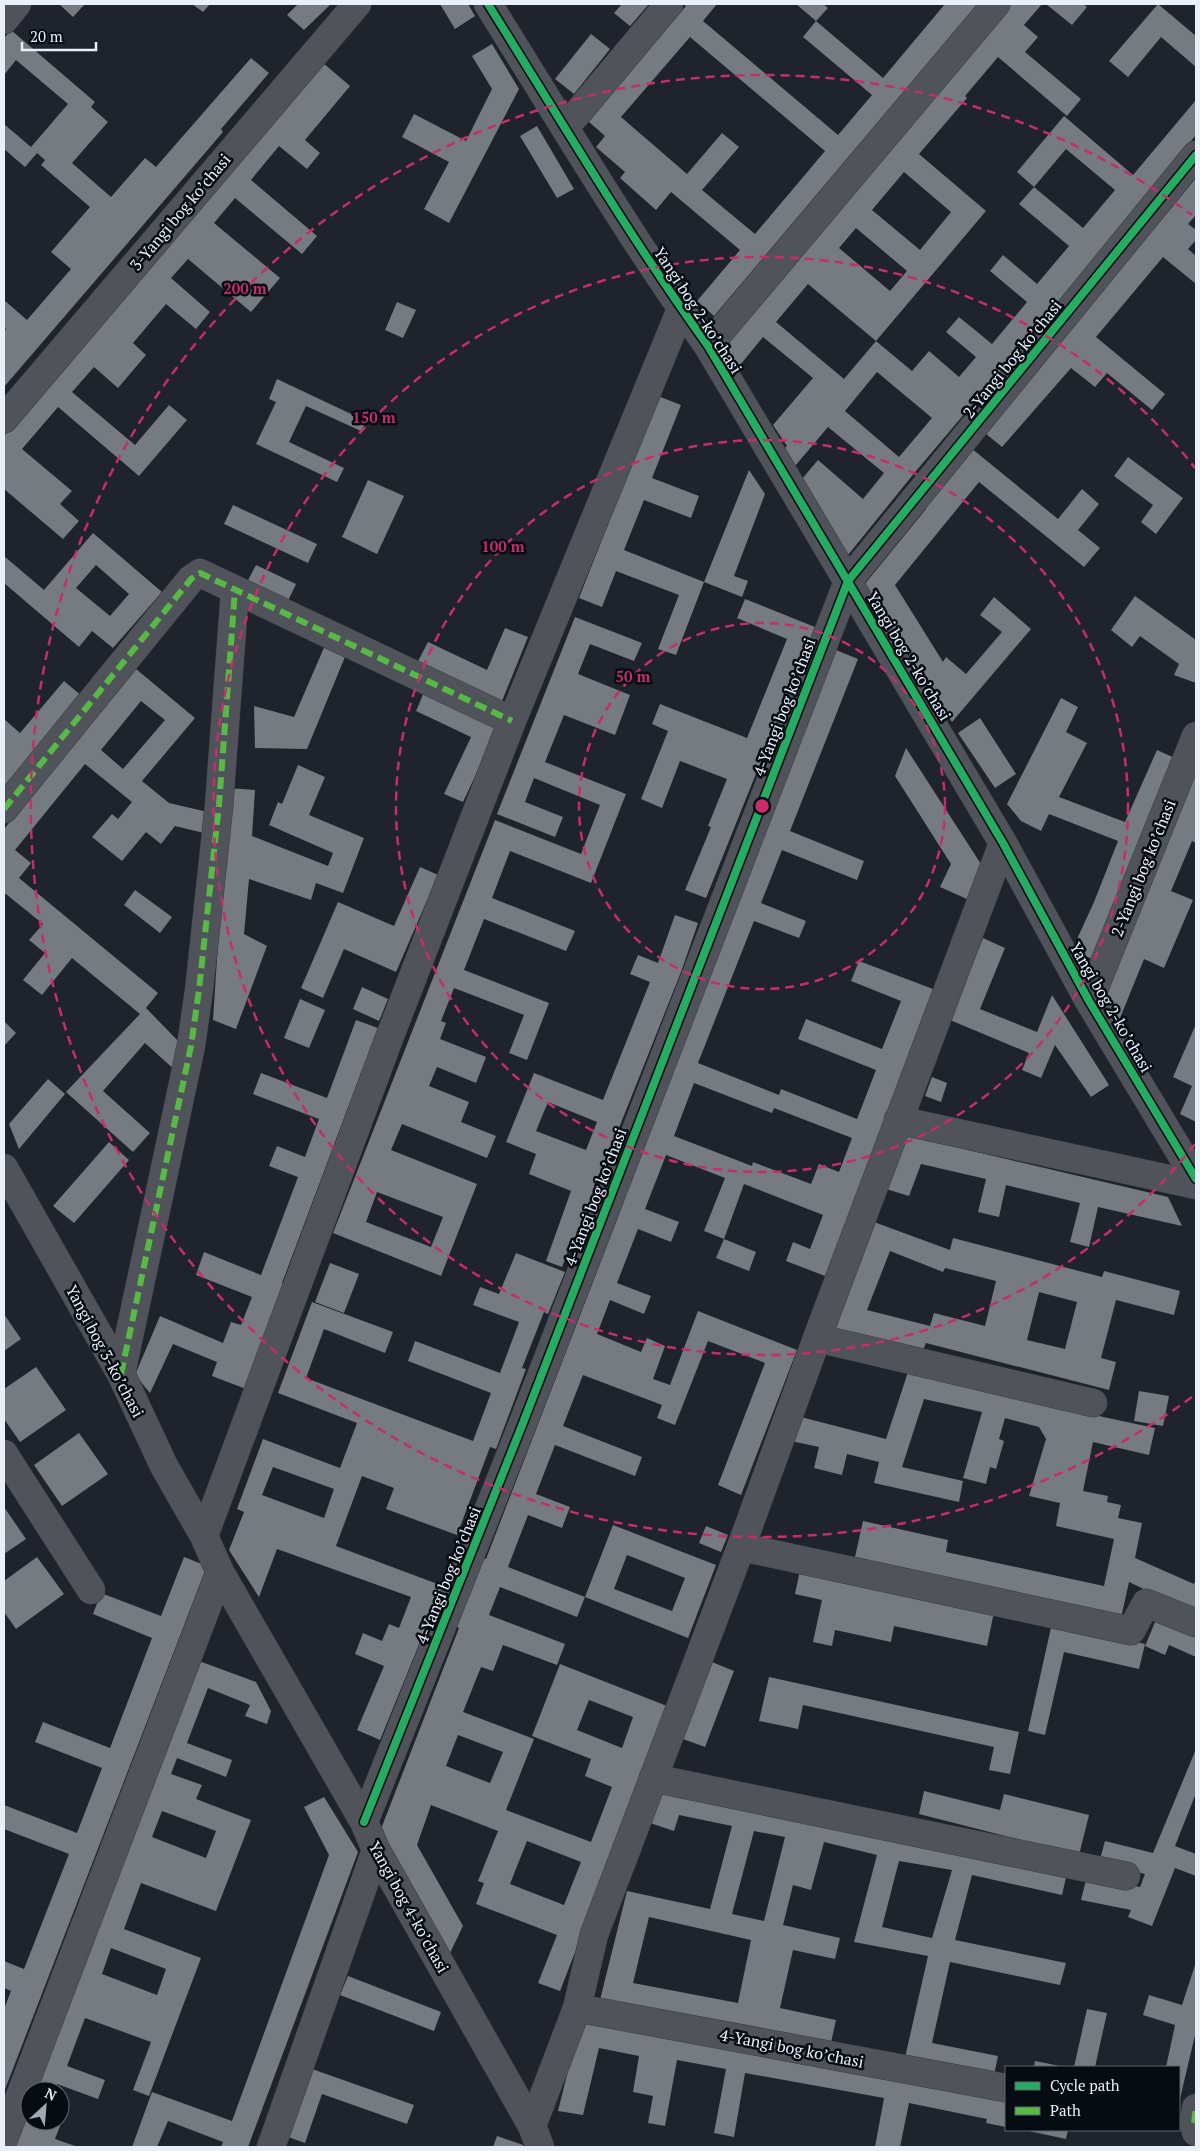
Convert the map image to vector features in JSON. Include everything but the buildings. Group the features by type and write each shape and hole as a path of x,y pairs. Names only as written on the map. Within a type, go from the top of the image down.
{"street":[{"path":"4,20 17,4"},
{"name":"3-Yangi bog koʼchasi","path":"4,420 357,4"},
{"name":"Yangi bog 2-koʼchasi","path":"488,4 681,309 708,346 1003,843 1089,1001 1196,1179"},
{"path":"565,128 669,4"},
{"path":"708,346 996,4"},
{"name":"2-Yangi bog koʼchasi","path":"848,581 1196,155"},
{"path":"204,1536 390,1036 512,721 681,309"},
{"path":"4,810 191,579 200,573 512,721"},
{"name":"4-Yangi bog koʼchasi","path":"364,1822 523,1423 848,581"},
{"path":"121,1374 187,1065 198,999 219,805 235,590"},
{"name":"2-Yangi bog koʼchasi","path":"1089,1001 1196,736"},
{"path":"536,2136 577,2008 594,1935 741,1548 898,1120 1003,843"},
{"path":"898,1120 1196,1185"},
{"name":"Yangi bog 3-koʼchasi","path":"4,1168 121,1374 164,1466 204,1536"},
{"path":"817,1338 1093,1403"},
{"path":"4,1454 90,1590"},
{"name":"Yangi bog 4-koʼchasi","path":"204,1536 220,1572 364,1822 376,1850 536,2136"},
{"path":"741,1548 1131,1631 1146,1603 1196,1623"},
{"path":"4,2138 220,1572"},
{"path":"653,1778 1126,1876"},
{"path":"271,2147 376,1850"},
{"name":"4-Yangi bog koʼchasi","path":"577,2008 1005,2088"}],"marked path":[{"path":"4,809 191,579 200,573 512,721"},
{"path":"121,1374 191,1046 219,805 235,590"},
{"path":"1194,2123 1196,2108"}],"cycle path":[{"path":"488,4 650,262 708,346 1003,843 1089,1001 1196,1179"},
{"path":"364,1822 523,1423 848,581 1196,155"}]}
